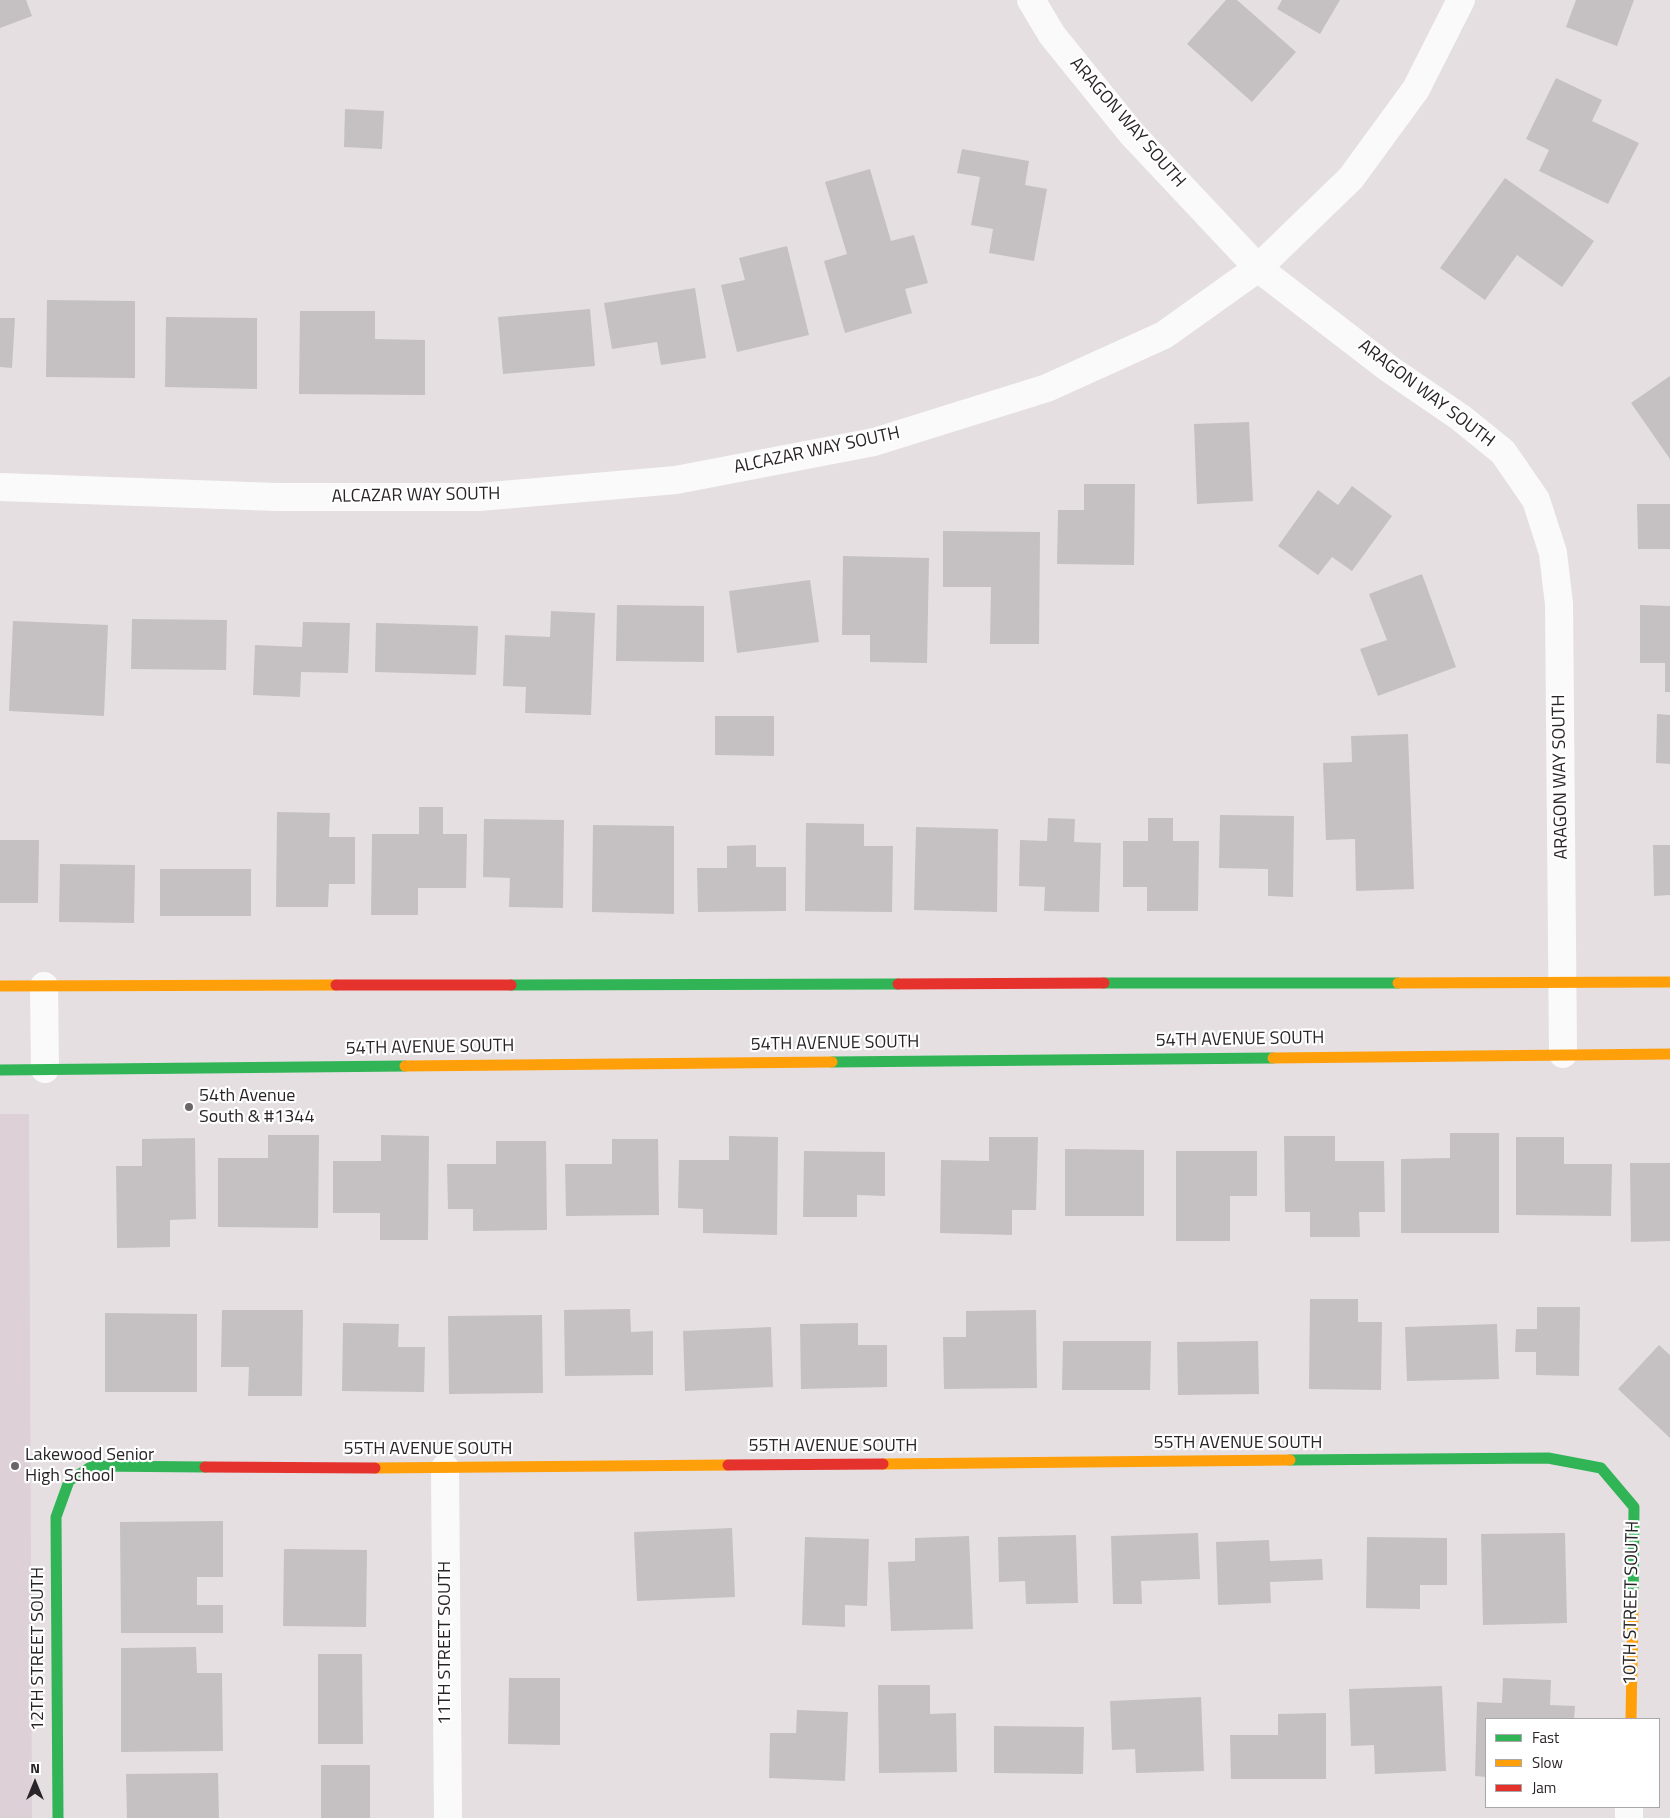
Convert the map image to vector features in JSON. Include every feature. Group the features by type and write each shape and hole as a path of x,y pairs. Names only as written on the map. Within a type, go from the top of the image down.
{"main road":[{"path":"0,986 1670,982"},
{"name":"54TH AVENUE SOUTH","path":"0,1070 1670,1054"},
{"name":"55TH AVENUE SOUTH","path":"69,1481 92,1466 445,1468 1548,1458 1601,1468"},
{"name":"10TH STREET SOUTH","path":"1601,1468 1634,1507 1631,1718"},
{"name":"12TH STREET SOUTH","path":"58,1818 56,1517 69,1481"}],"street":[{"name":"ARAGON WAY SOUTH","path":"1031,0 1052,35 1132,134 1258,268 1388,368 1461,418 1502,452 1536,500 1553,553 1559,604 1563,1054"},
{"name":"ALCAZAR WAY SOUTH","path":"0,487 277,497 479,497 676,480 874,442 1047,388 1164,335 1258,268 1351,178 1416,89 1461,0"},
{"path":"44,986 45,1069"},
{"name":"11TH STREET SOUTH","path":"445,1468 448,1818"}],"shaded area":[{"name":"Lakewood Senior High School","path":"0,1114 29,1114 32,1818 0,1818"}],"building":[{"path":"0,0 26,0 32,16 0,28"},
{"path":"1226,0 1237,0 1296,52 1252,102 1187,44"},
{"path":"1282,0 1340,0 1320,34 1277,9"},
{"path":"1576,0 1634,0 1617,46 1566,27"},
{"path":"1556,78 1602,100 1592,121 1639,143 1608,204 1539,171 1549,150 1526,139"},
{"path":"345,109 384,111 382,149 344,147"},
{"path":"962,149 1029,161 1025,185 1047,189 1034,261 989,253 993,229 971,225 980,177 957,173"},
{"path":"870,169 891,241 914,235 928,283 905,289 912,313 845,333 824,261 847,254 825,182"},
{"path":"1505,178 1594,241 1562,287 1517,255 1485,300 1440,268"},
{"path":"787,246 809,335 737,352 721,285 745,280 739,258"},
{"path":"695,288 706,358 661,365 657,342 612,349 604,303"},
{"path":"47,300 135,301 135,378 46,377"},
{"path":"590,309 595,366 503,374 498,317"},
{"path":"300,311 375,311 375,339 425,340 425,395 299,394"},
{"path":"166,317 257,318 257,389 165,387"},
{"path":"0,318 15,318 12,368 0,367"},
{"path":"1670,376 1670,459 1631,403"},
{"path":"1249,422 1253,501 1197,504 1194,424"},
{"path":"1084,484 1135,484 1134,565 1057,564 1058,510 1084,510"},
{"path":"1352,486 1392,516 1352,571 1332,557 1318,575 1278,546 1318,490 1338,505"},
{"path":"1637,504 1670,504 1670,549 1638,549"},
{"path":"943,531 1040,532 1039,644 990,644 991,587 943,587"},
{"path":"843,556 929,558 927,663 870,662 870,635 842,635"},
{"path":"1422,574 1456,667 1378,696 1360,649 1387,640 1369,594"},
{"path":"810,580 819,642 737,653 729,591"},
{"path":"617,605 704,606 704,662 616,661"},
{"path":"1640,605 1670,606 1670,692 1665,692 1665,663 1640,663"},
{"path":"551,611 595,613 591,715 525,713 526,687 503,686 505,635 550,637"},
{"path":"132,619 227,620 226,670 131,669"},
{"path":"13,621 108,625 104,716 9,711"},
{"path":"303,622 350,623 348,673 301,672 300,697 253,695 255,645 302,647"},
{"path":"376,623 478,626 476,675 375,672"},
{"path":"1657,714 1670,715 1670,764 1656,763"},
{"path":"715,716 774,716 774,756 715,755"},
{"path":"1408,734 1414,889 1356,891 1355,839 1326,840 1323,763 1352,762 1351,736"},
{"path":"419,807 443,807 443,834 467,834 466,888 418,888 418,915 371,915 372,834 419,834"},
{"path":"277,812 330,813 329,837 355,837 355,884 329,884 328,907 276,907"},
{"path":"1220,815 1294,816 1293,897 1268,896 1268,869 1219,868"},
{"path":"1048,818 1075,819 1074,842 1101,843 1099,912 1044,911 1045,887 1019,886 1020,840 1047,841"},
{"path":"1148,818 1173,818 1173,841 1199,841 1198,911 1147,911 1147,887 1123,887 1123,841 1148,841"},
{"path":"484,819 564,820 563,908 509,907 510,878 483,877"},
{"path":"806,823 864,824 864,846 893,846 892,912 805,911"},
{"path":"593,825 674,826 674,914 592,912"},
{"path":"916,827 998,829 997,912 914,910"},
{"path":"0,840 39,840 38,903 0,903"},
{"path":"756,845 756,867 786,867 786,911 698,912 697,868 727,868 727,846"},
{"path":"1653,845 1670,845 1670,895 1654,896"},
{"path":"60,864 135,865 134,923 59,922"},
{"path":"160,869 251,869 251,916 160,916"},
{"path":"1450,1133 1499,1133 1499,1233 1401,1233 1401,1159 1450,1158"},
{"path":"268,1135 319,1135 318,1228 218,1227 218,1158 268,1158"},
{"path":"381,1135 429,1136 428,1240 380,1240 380,1213 333,1213 333,1161 381,1161"},
{"path":"729,1136 778,1137 777,1235 703,1233 703,1209 678,1208 679,1160 729,1160"},
{"path":"1284,1136 1335,1136 1335,1161 1384,1161 1385,1212 1359,1212 1360,1237 1310,1237 1310,1212 1285,1212"},
{"path":"989,1137 1038,1137 1036,1210 1012,1210 1012,1235 940,1233 941,1160 989,1161"},
{"path":"1516,1137 1564,1137 1564,1164 1612,1164 1611,1216 1516,1215"},
{"path":"195,1138 196,1219 170,1220 170,1247 117,1248 116,1166 142,1166 142,1139"},
{"path":"612,1139 658,1139 659,1215 566,1216 565,1164 612,1164"},
{"path":"496,1141 546,1141 547,1230 473,1231 473,1209 448,1209 447,1164 496,1164"},
{"path":"1065,1149 1144,1150 1144,1216 1065,1216"},
{"path":"804,1151 885,1152 885,1196 857,1195 857,1217 803,1217"},
{"path":"1176,1151 1257,1151 1257,1196 1230,1196 1230,1241 1176,1241"},
{"path":"1630,1163 1670,1163 1670,1241 1631,1242"},
{"path":"1310,1299 1358,1299 1358,1322 1382,1322 1381,1390 1309,1389"},
{"path":"1537,1307 1580,1307 1579,1376 1536,1375 1536,1352 1515,1352 1516,1329 1537,1329"},
{"path":"630,1309 631,1332 653,1331 653,1375 565,1376 564,1310"},
{"path":"222,1310 303,1310 302,1396 248,1396 249,1367 221,1367"},
{"path":"1036,1310 1037,1388 944,1389 943,1337 966,1337 966,1311"},
{"path":"105,1313 197,1314 197,1392 105,1392"},
{"path":"542,1315 543,1393 449,1394 448,1316"},
{"path":"343,1323 399,1324 398,1347 425,1347 424,1392 342,1391"},
{"path":"858,1323 858,1345 887,1345 887,1387 801,1389 800,1324"},
{"path":"1497,1324 1499,1379 1407,1381 1405,1327"},
{"path":"771,1327 773,1387 685,1391 683,1331"},
{"path":"1063,1341 1151,1341 1150,1390 1062,1390"},
{"path":"1258,1341 1259,1394 1178,1395 1177,1342"},
{"path":"1659,1345 1670,1355 1670,1438 1618,1389"},
{"path":"223,1521 223,1577 197,1577 197,1605 223,1605 223,1633 121,1633 120,1522"},
{"path":"732,1528 735,1597 637,1601 634,1532"},
{"path":"1198,1533 1200,1579 1141,1581 1142,1604 1113,1604 1111,1536"},
{"path":"1565,1533 1567,1623 1483,1625 1481,1534"},
{"path":"1076,1535 1078,1603 1026,1604 1025,1581 999,1582 998,1537"},
{"path":"969,1536 973,1629 891,1631 888,1562 915,1561 915,1538"},
{"path":"805,1537 869,1539 867,1606 845,1605 845,1627 802,1625"},
{"path":"1367,1537 1447,1538 1447,1585 1420,1585 1420,1609 1366,1608"},
{"path":"1269,1540 1270,1561 1322,1559 1323,1580 1270,1582 1271,1603 1218,1605 1216,1542"},
{"path":"284,1549 367,1550 366,1627 283,1626"},
{"path":"196,1647 197,1673 222,1673 223,1751 121,1752 121,1648"},
{"path":"318,1654 362,1654 363,1744 318,1744"},
{"path":"509,1678 560,1678 560,1745 508,1744"},
{"path":"1503,1678 1551,1680 1550,1705 1575,1706 1574,1718 1485,1718 1485,1777 1475,1776 1477,1702 1502,1703"},
{"path":"878,1685 930,1685 930,1714 956,1713 957,1772 879,1773"},
{"path":"1442,1686 1446,1771 1375,1774 1374,1745 1351,1746 1349,1689"},
{"path":"1201,1697 1204,1771 1136,1773 1135,1749 1112,1750 1110,1701"},
{"path":"797,1710 848,1712 845,1781 769,1778 770,1733 796,1733"},
{"path":"1326,1713 1326,1779 1231,1779 1230,1735 1278,1735 1278,1714"},
{"path":"994,1726 1084,1727 1083,1774 994,1773"},
{"path":"321,1765 370,1765 370,1818 321,1818"},
{"path":"218,1773 219,1818 127,1818 126,1774"}],"traffic: fast":[{"path":"1104,983 1398,983"},
{"path":"511,985 898,984"},
{"path":"832,1062 1273,1058"},
{"path":"0,1070 405,1066"},
{"path":"1290,1460 1548,1458 1601,1468 1634,1507 1633,1606"},
{"path":"58,1818 56,1517 69,1481 92,1466 205,1467"}],"traffic: slow":[{"path":"1398,983 1670,982"},
{"path":"0,986 336,985"},
{"path":"1273,1058 1670,1054"},
{"path":"405,1066 832,1062"},
{"path":"883,1464 1290,1460"},
{"path":"375,1468 728,1465"},
{"path":"1631,1718 1633,1606"}],"traffic: jam":[{"path":"898,984 1104,983"},
{"path":"336,985 511,985"},
{"path":"728,1465 883,1464"},
{"path":"205,1467 375,1468"}],"place":[{"name":"54th Avenue South & #1344","path":"189,1107"},
{"name":"Lakewood Senior High School","path":"15,1466"}]}
